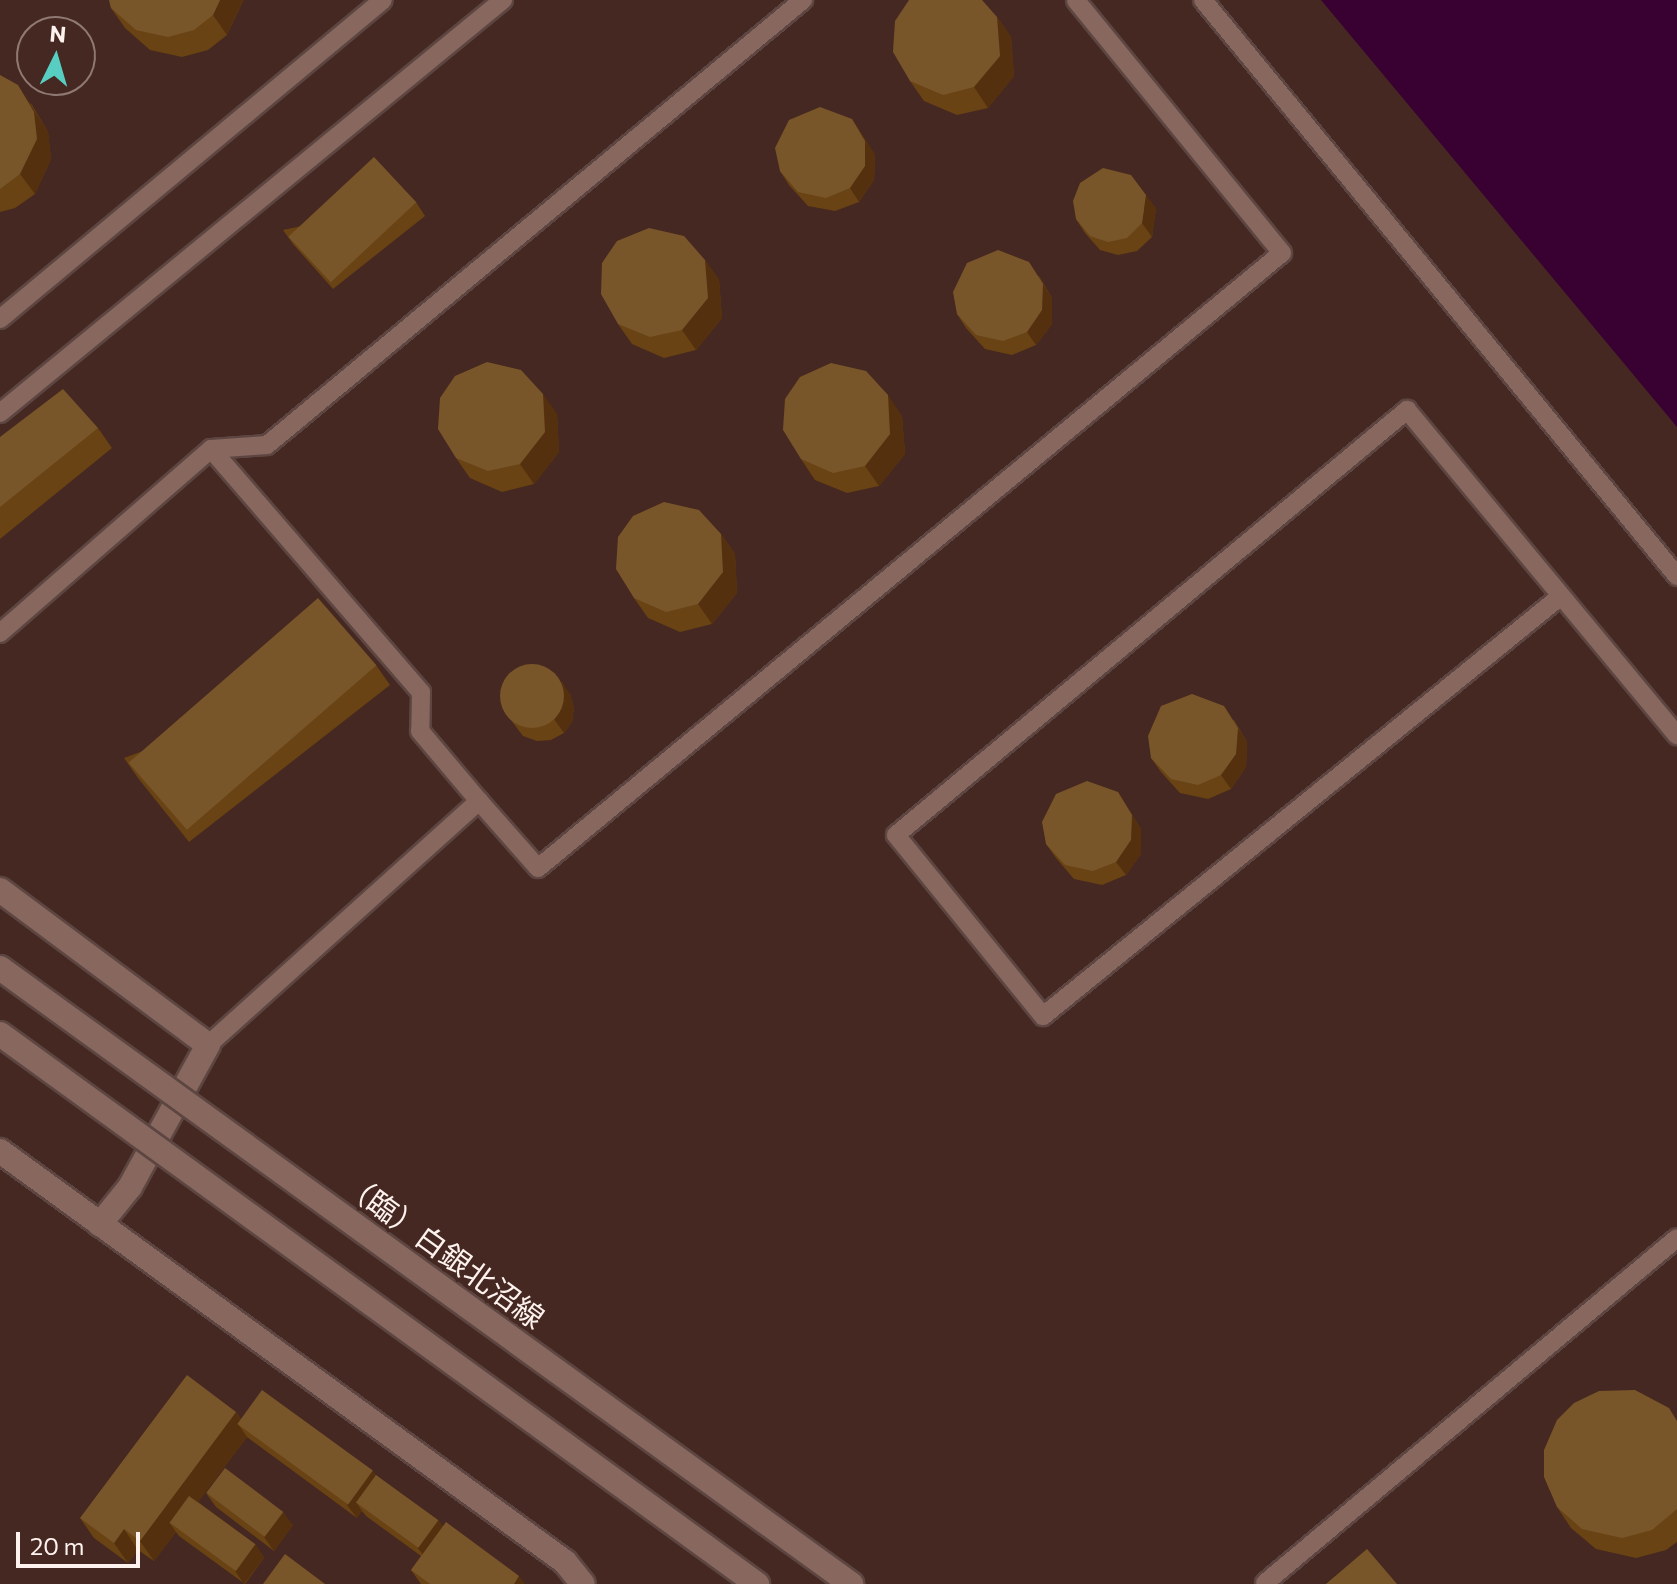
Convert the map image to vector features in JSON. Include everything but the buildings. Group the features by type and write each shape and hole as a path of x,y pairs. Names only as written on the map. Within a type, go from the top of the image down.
{"street":[{"path":"0,890 208,1045 130,1187 100,1224"},
{"name":"（臨）白銀北沼線","path":"0,968 851,1584"},
{"path":"0,1034 757,1584"},
{"path":"0,1151 565,1562 583,1584"}],"lane":[{"path":"0,319 383,0"},
{"path":"0,413 503,0"},
{"path":"0,633 211,449 267,445 803,0"},
{"path":"211,449 421,692 420,731 538,868 1282,253 1076,0"},
{"path":"1203,0 1677,576"},
{"path":"1561,596 1043,1016 896,835 1407,410 1677,735"},
{"path":"208,1045 479,801"},
{"path":"1265,1583 1677,1238"}],"shaded area":[{"path":"1321,0 1677,0 1677,427"}]}
